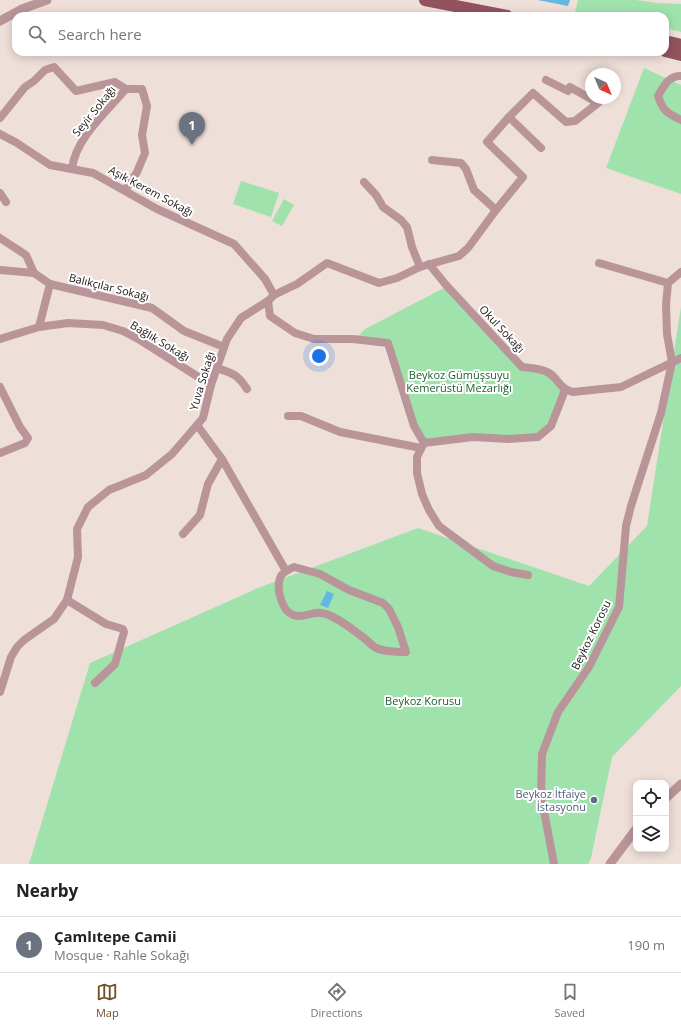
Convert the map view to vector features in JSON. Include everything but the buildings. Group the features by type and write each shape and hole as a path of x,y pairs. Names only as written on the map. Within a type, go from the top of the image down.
{"main road":[{"path":"425,0 486,12"},
{"path":"669,41 681,45"},
{"path":"669,52 681,56"}],"street":[{"path":"16,12 47,0"},
{"path":"0,21 12,14"},
{"path":"0,118 24,87 45,70 54,67 76,91 115,82 126,90 142,88 147,106 142,135 145,153 137,172 125,190"},
{"path":"681,76 677,75 667,81 658,96 661,106 667,114 681,120"},
{"path":"274,295 297,284 327,264 379,283 398,278 420,267 459,256 468,248 523,177 487,142 509,117 533,93 566,122 575,121 598,103 570,87 568,91 546,80"},
{"name":"Seyir Sokağı","path":"72,169 78,148 92,128 126,90"},
{"path":"509,117 541,148"},
{"name":"Aşık Kerem Sokağı","path":"0,134 17,143 50,166 93,173 157,209 234,244 265,279 274,295"},
{"path":"432,160 461,163 466,169 474,190 496,210"},
{"path":"364,182 376,195 383,207 407,226 412,247 420,267"},
{"path":"0,193 6,202"},
{"name":"Balıkçılar Sokağı","path":"0,238 26,256 34,273 50,284 152,308 184,331 224,346"},
{"path":"598,263 668,283"},
{"name":"Okul Sokağı","path":"429,264 446,285 522,367 535,368 550,374 565,390"},
{"path":"0,270 34,273"},
{"path":"672,362 667,334 666,305 668,283 681,272"},
{"path":"39,327 50,284"},
{"name":"Yuva Sokağı","path":"0,689 11,657 17,647 54,619 67,600 78,557 78,529 88,507 109,490 146,475 172,454 203,418 211,385 227,338 241,318 268,302 274,295"},
{"path":"268,302 270,316 295,333 314,339 353,339 388,343 414,426 422,446 417,457 417,473 422,494 429,510 439,526 493,566 511,572 528,575"},
{"name":"Bağlık Sokağı","path":"0,339 39,327 68,322 103,325 123,331 211,385"},
{"path":"288,416 301,416 340,432 422,446 473,437 508,439 538,437 551,426 565,390 573,392 621,387 681,358"},
{"name":"Beykoz Korosu","path":"554,864 541,795 542,754 558,712 589,667 619,607 626,526 660,413 672,362"},
{"path":"217,368 239,378 247,389"},
{"path":"0,387 20,427 28,438 25,443 0,453"},
{"path":"197,425 222,459 286,571"},
{"path":"183,534 200,515 208,484 222,459"},
{"path":"294,568 320,574 349,590 383,603 389,609 398,627 406,652 390,652 376,648 343,622 325,613 317,612 296,616 286,611 282,604 279,585 280,577 286,571 294,568"},
{"path":"67,600 106,624 122,629 124,632 115,664 95,683"},
{"path":"669,795 681,784"},
{"path":"610,864 633,833"}],"green space":[{"path":"578,0 636,0 681,4 681,32 669,29 669,12 575,12"},
{"path":"644,68 681,85 681,194 606,168"},
{"path":"241,181 279,193 271,217 233,204"},
{"path":"284,199 294,205 282,226 272,221"},
{"name":"Beykoz Gümüşsuyu Kemerüstü Mezarlığı","path":"446,287 522,369 549,375 563,391 550,425 537,436 425,441 416,425 389,342 358,336 365,329"},
{"name":"Beykoz Korusu","path":"681,307 681,686 612,757 591,858 588,864 29,864 90,663 258,588 418,528 589,586 647,526"}],"water":[{"path":"538,0 570,0 568,6"},
{"path":"327,591 334,594 328,608 320,605"}],"place":[{"name":"Çamlıtepe Camii","path":"192,145"},
{"name":"Beykoz İtfaiye İstasyonu","path":"594,800"}]}
